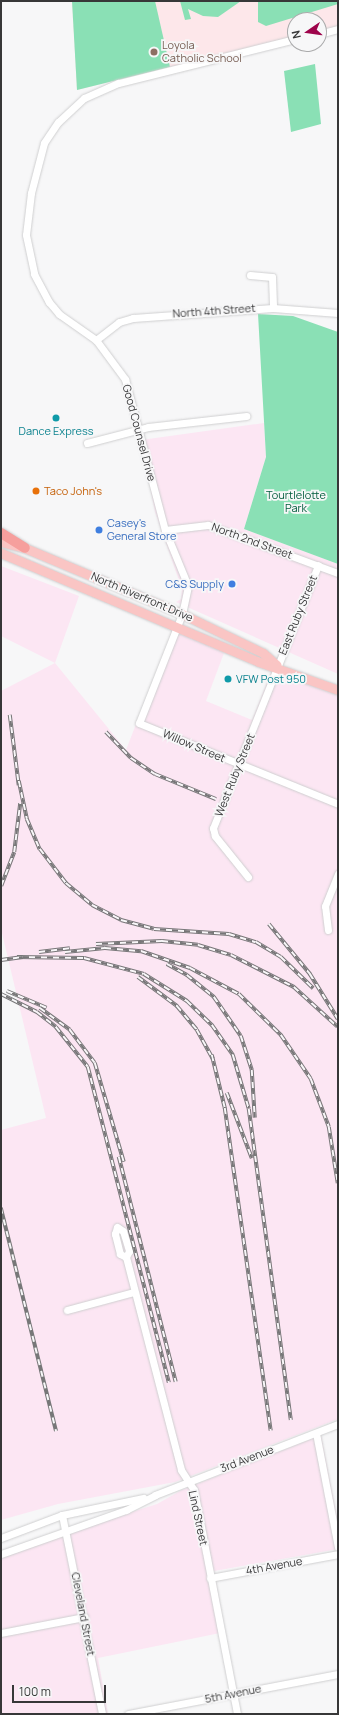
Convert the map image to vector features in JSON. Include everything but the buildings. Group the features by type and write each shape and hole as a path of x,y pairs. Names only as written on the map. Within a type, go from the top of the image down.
{"highway":[{"path":"1,533 25,548"}],"main road":[{"name":"North Riverfront Drive","path":"1,542 25,548 182,614 264,653 278,666"},
{"name":"North Riverfront Drive","path":"1,553 177,626 258,662 278,666 338,690"}],"street":[{"path":"327,32 338,29"},
{"name":"Good Counsel Drive","path":"139,723 182,614 188,586 165,530 125,380 96,340 59,314 49,302 29,258 26,235 31,193 40,153 51,132 73,106 105,87 287,41"},
{"path":"250,274 272,277 273,308"},
{"name":"North 4th Street","path":"96,340 119,322 132,318 273,308 338,314"},
{"path":"87,443 139,429 246,416"},
{"name":"North 2nd Street","path":"165,530 208,525 338,573"},
{"name":"East Ruby Street","path":"278,666 318,565"},
{"name":"West Ruby Street","path":"248,877 215,836 214,828 278,666"},
{"name":"Willow Street","path":"139,723 239,765 338,804"},
{"path":"328,930 325,906 338,874"},
{"name":"Lind Street","path":"126,1257 171,1437 181,1470 194,1490 237,1714"},
{"path":"67,1310 134,1292"},
{"name":"3rd Avenue","path":"1,1554 66,1529 126,1510 155,1495 338,1424"},
{"path":"316,1433 338,1547"},
{"name":"3rd Avenue","path":"1,1538 62,1515 155,1495"},
{"name":"Cleveland Street","path":"62,1515 84,1617 102,1714"},
{"name":"4th Avenue","path":"210,1578 338,1554"},
{"path":"1,1633 84,1617"},
{"name":"5th Avenue","path":"128,1714 338,1674"}],"shaded area":[{"name":"Loyola Catholic School","path":"72,1 338,1 338,26 327,29 327,12 287,12 287,38 77,90"},
{"path":"264,423 266,457 244,529 338,564 338,674 176,602 181,599 182,589 155,512 141,440"},
{"path":"1,566 79,596 55,663 1,636"},
{"path":"174,626 224,653 206,701 252,720 272,670 338,695 338,1419 175,1482 58,1504 1,1520 1,1130 46,1118 1,929 1,691 55,663 126,750"},
{"path":"321,1435 338,1522 338,1549 214,1571 225,1632 98,1658 108,1714 1,1714 1,1559 60,1535 157,1504 182,1490"}],"green space":[{"path":"72,1 155,1 170,67 77,90"},
{"path":"180,1 241,1 218,17 203,16 188,9 191,19 185,20"},
{"path":"258,1 338,1 338,4 312,12 287,12 287,20 266,26 258,22"},
{"path":"315,64 321,124 291,132 284,71"},
{"name":"Tourtlelotte Park","path":"258,314 293,316 338,332 338,564 244,529 266,457"}],"railway":[{"path":"10,715 19,785"},
{"path":"106,732 131,758 155,774 216,799"},
{"path":"19,781 27,819 40,849 66,883 92,905 121,920 154,929 229,934 256,942 281,957 313,988"},
{"path":"1,886 14,852 20,803"},
{"path":"269,924 310,974 338,1019"},
{"path":"96,944 162,941 198,945 231,955 294,987 338,1027"},
{"path":"39,952 70,948"},
{"path":"65,952 105,948 141,951 190,968 239,994 281,1035 311,1079 329,1127 338,1183"},
{"path":"17,957 84,958 144,974 187,1001 212,1025 233,1055 249,1109 291,1420"},
{"path":"1,960 23,957"},
{"path":"167,964 187,975 214,997 241,1036 252,1070 255,1118"},
{"path":"138,977 177,1006 197,1030 213,1059"},
{"path":"7,991 47,1008"},
{"path":"1,994 37,1012 56,1027 88,1067 169,1383"},
{"path":"40,1008 70,1030 95,1063 124,1162"},
{"path":"212,1055 225,1108 271,1431"},
{"path":"227,1093 252,1158"},
{"path":"119,1157 176,1382"},
{"path":"1,1208 56,1431"}],"place":[{"name":"Loyola Catholic School","path":"154,52"},
{"name":"Dance Express","path":"56,418"},
{"name":"Taco John's","path":"36,491"},
{"name":"Casey's General Store","path":"99,530"},
{"name":"C&S Supply","path":"232,584"},
{"name":"VFW Post 950","path":"228,679"}]}
